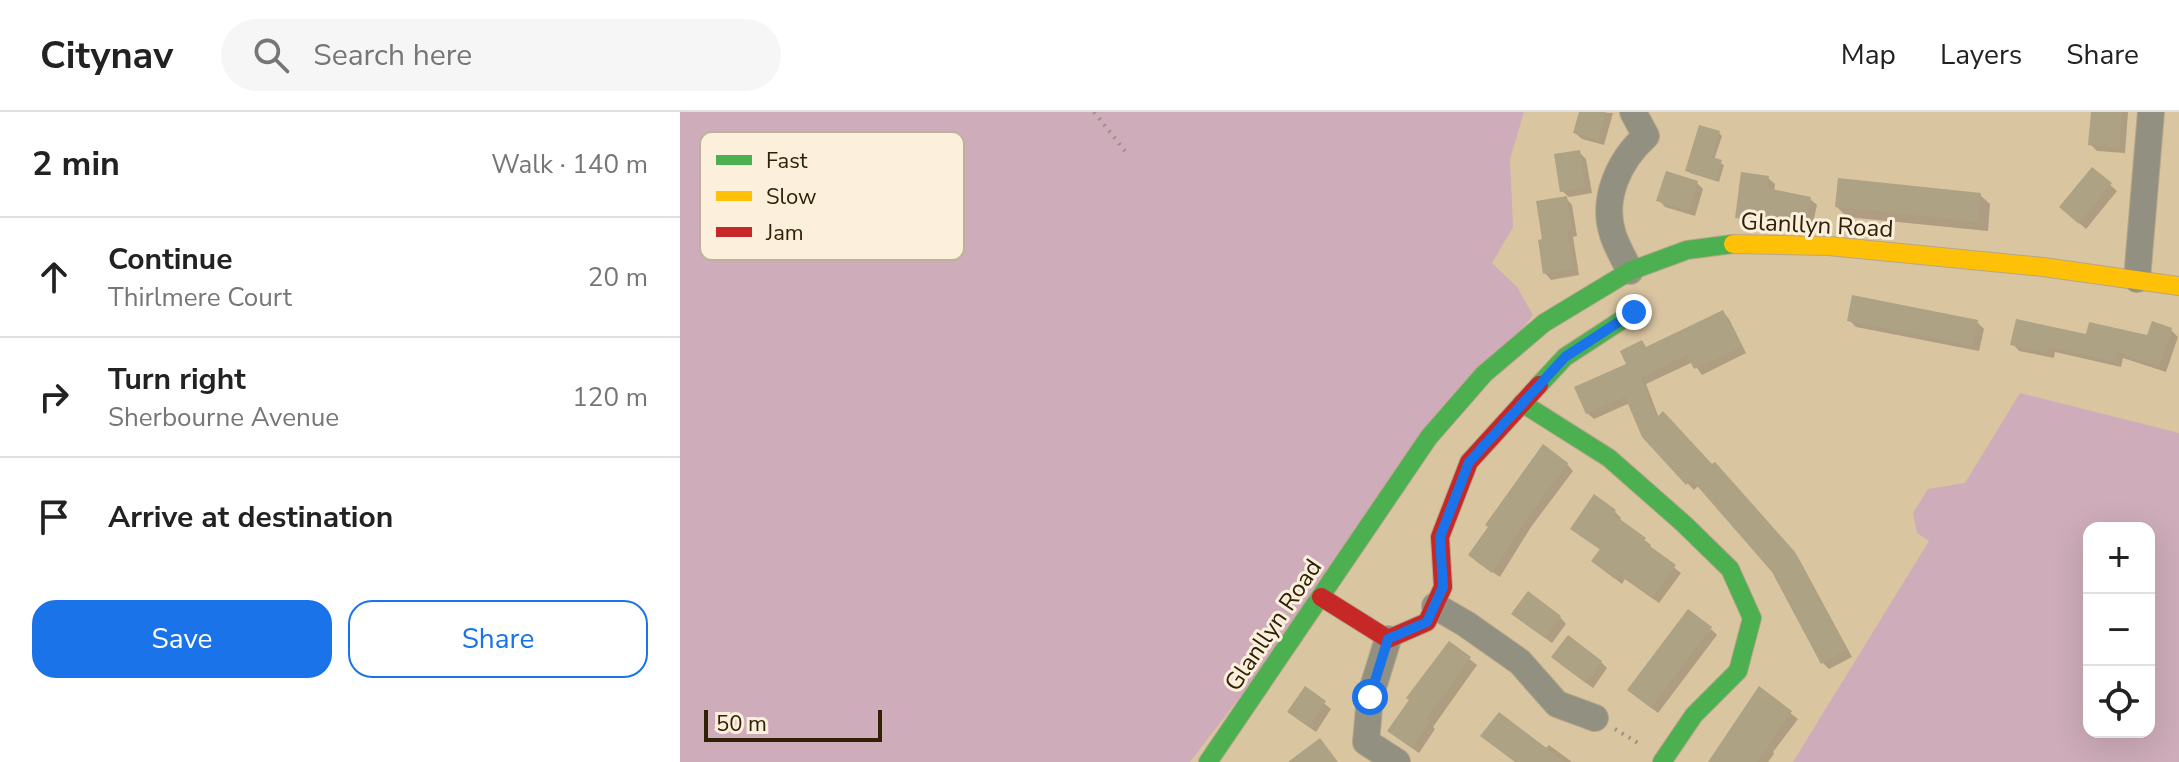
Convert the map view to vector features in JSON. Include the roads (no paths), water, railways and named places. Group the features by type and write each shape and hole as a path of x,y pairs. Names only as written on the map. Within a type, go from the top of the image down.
{"street":[{"path":"1630,271 1613,234 1610,216 1613,189 1619,166 1632,148 1654,139 1633,112"},
{"path":"2137,279 2151,112"},
{"name":"Glanllyn Road","path":"1208,762 1429,437 1484,374 1544,323 1630,271 1687,250 1723,244 1765,243 1845,248 2179,286"},
{"path":"1397,762 1366,742 1370,697 1388,639 1427,622 1435,606 1443,587 1440,537 1469,462 1565,357 1634,312"},
{"path":"1522,403 1609,458 1684,524 1730,569 1752,618 1738,671 1694,715 1663,760"},
{"path":"1321,597 1388,639"},
{"path":"1435,606 1520,662 1557,704 1595,718"}]}
